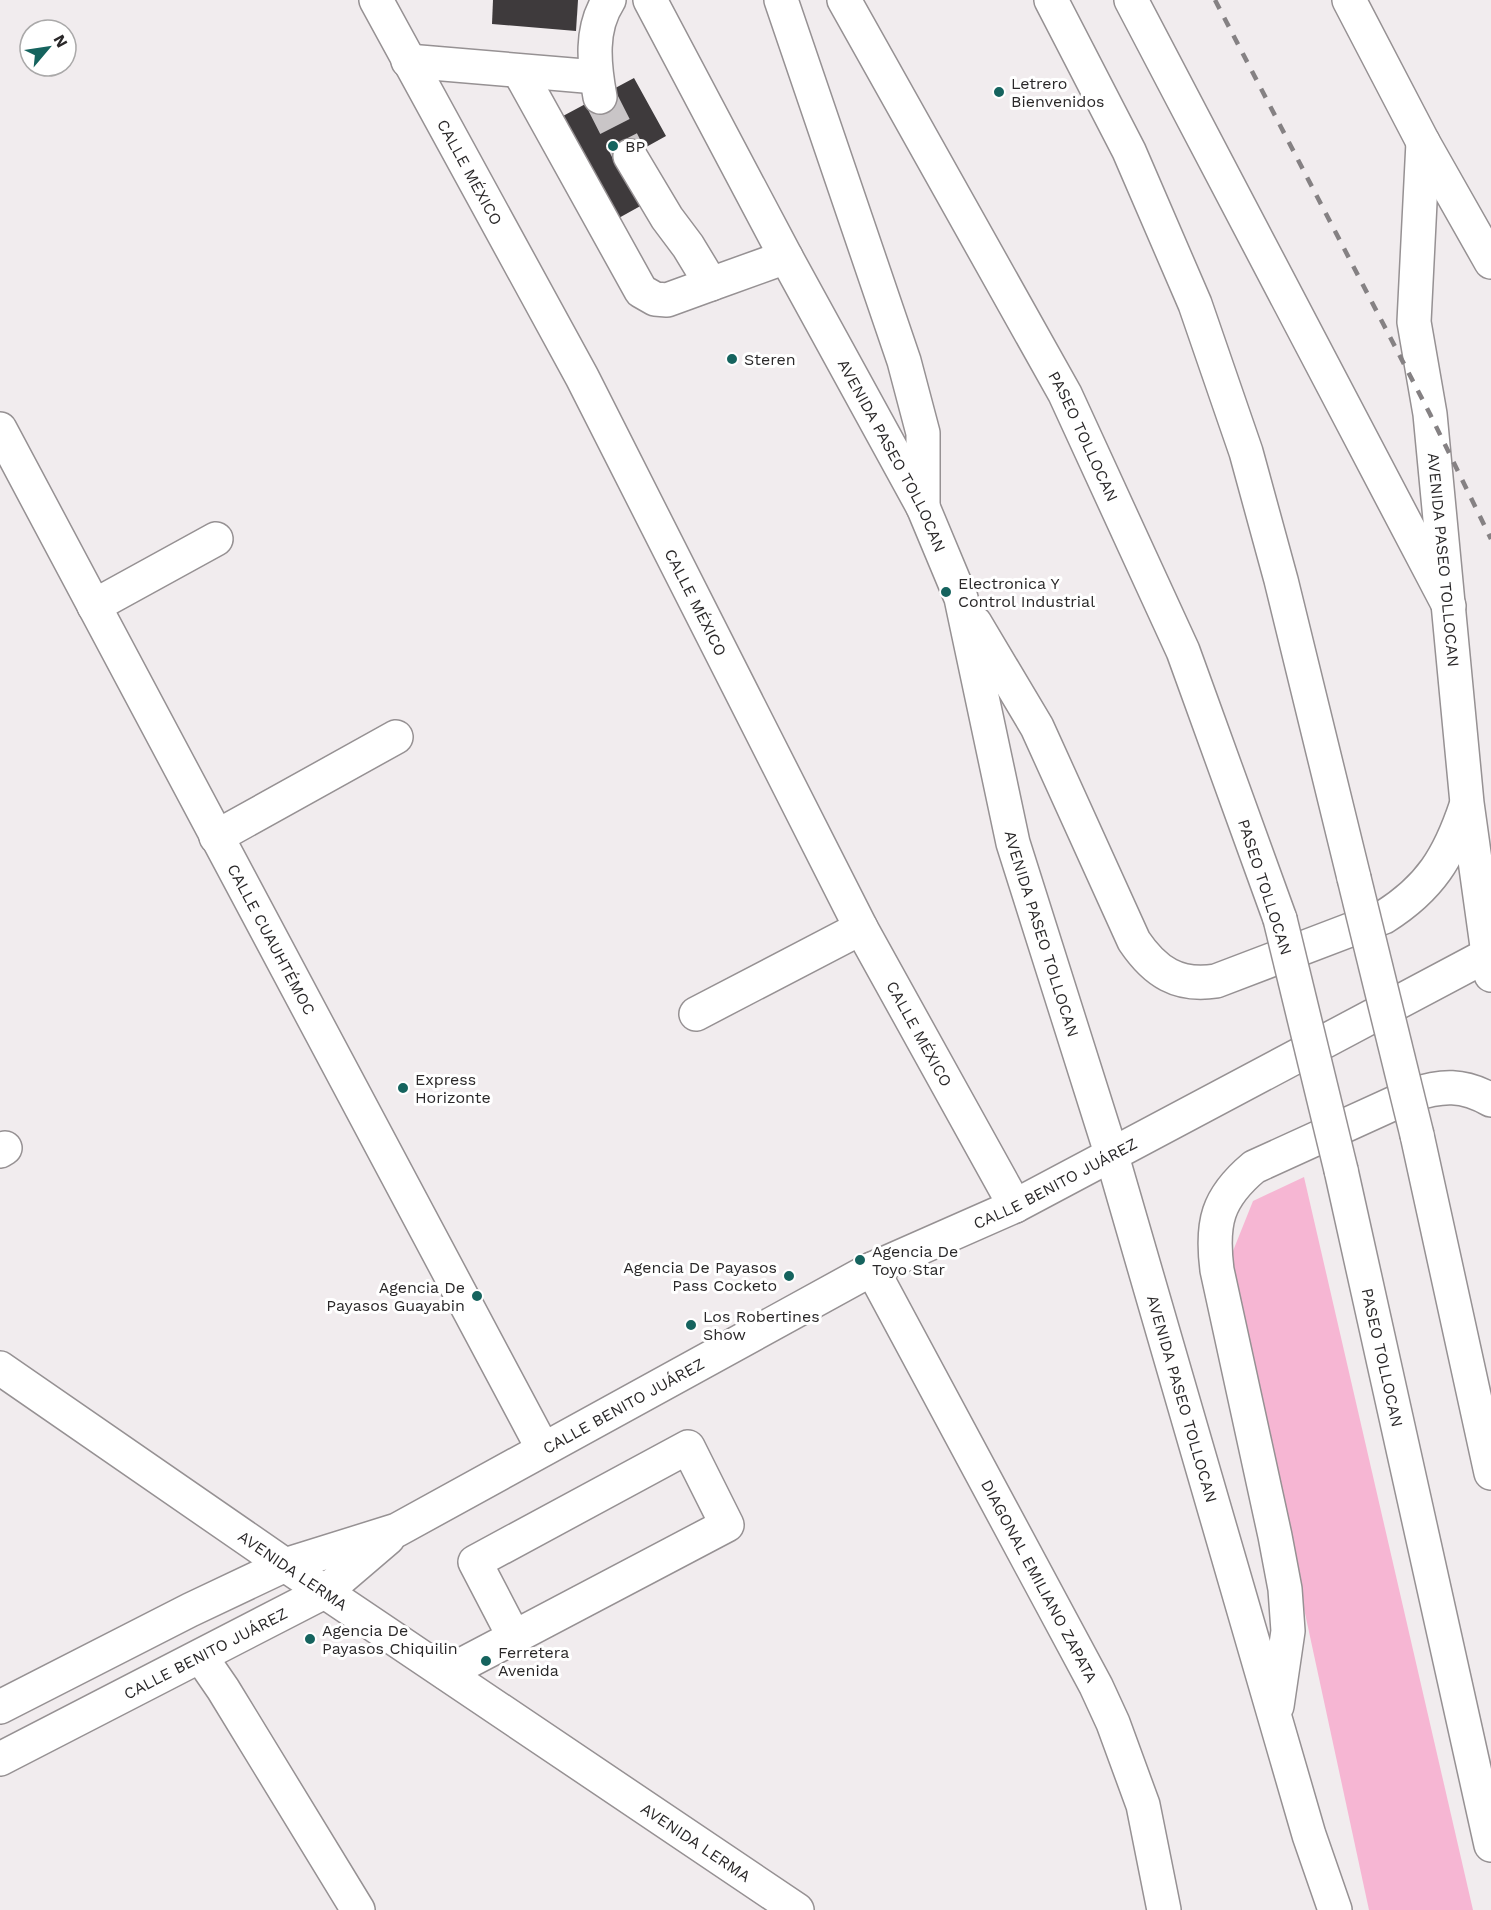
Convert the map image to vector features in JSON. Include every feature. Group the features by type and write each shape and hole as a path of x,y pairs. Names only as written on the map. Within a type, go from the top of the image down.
{"main road":[{"name":"CALLE MÉXICO","path":"376,0 582,376 861,928 1015,1206"},
{"path":"408,61 519,71 598,87 594,59 597,30 609,0"},
{"name":"AVENIDA PASEO TOLLOCAN","path":"650,0 786,257 923,507 961,598 1014,843 1112,1156 1309,1835 1335,1910"},
{"path":"781,0 904,361 923,433 923,507"},
{"name":"PASEO TOLLOCAN","path":"844,0 1065,394 1183,651 1280,919 1341,1170 1491,1845"},
{"path":"1051,0 1129,151 1195,304 1246,452 1281,580 1417,1136 1491,1473"},
{"path":"1131,0 1449,606"},
{"name":"AVENIDA PASEO TOLLOCAN","path":"1349,0 1422,142 1489,253"},
{"path":"519,71 641,291 655,299 667,300 786,257"},
{"name":"AVENIDA PASEO TOLLOCAN","path":"1422,142 1414,322 1430,414 1467,803 1490,962"},
{"path":"630,156 667,218 688,246 711,284"},
{"name":"CALLE CUAUHTÉMOC","path":"2,437 543,1449"},
{"path":"94,606 216,539"},
{"path":"961,598 1038,727 1130,934 1143,954 1167,975 1198,984 1216,981 1384,917 1402,906 1433,875 1456,834 1467,803"},
{"path":"216,837 396,737"},
{"path":"696,1014 861,928"},
{"name":"CALLE BENITO JUÁREZ","path":"0,1707 190,1610 285,1565 397,1530 872,1269 1015,1206 1490,962"},
{"path":"1276,1718 1288,1631 1285,1589 1217,1270 1214,1248 1219,1211 1226,1195 1237,1181 1254,1167 1412,1095 1435,1088 1453,1088 1470,1091 1491,1100"},
{"name":"DIAGONAL EMILIANO ZAPATA","path":"872,1269 1096,1686 1113,1723 1143,1805 1164,1910"},
{"name":"AVENIDA LERMA","path":"0,1368 285,1565 797,1910"},
{"path":"446,1673 727,1525 688,1447 475,1562 514,1637"},
{"name":"CALLE BENITO JUÁREZ","path":"0,1759 327,1592 397,1530"},
{"path":"201,1657 223,1689 358,1910"}],"shaded area":[{"path":"1304,1177 1473,1910 1369,1910 1229,1261 1253,1201"}],"building":[{"path":"493,0 578,0 576,31 492,24"},
{"name":"BP","path":"634,78 666,136 630,156 653,199 617,219 563,116"}],"tunnel":[{"path":"600,97 630,156"}],"railway":[{"path":"1215,0 1430,414 1491,539"}],"place":[{"name":"Letrero Bienvenidos","path":"999,92"},
{"name":"BP","path":"613,146"},
{"name":"Steren","path":"732,359"},
{"name":"Electronica Y Control Industrial","path":"946,592"},
{"name":"Express Horizonte","path":"403,1088"},
{"name":"Agencia De Toyo Star","path":"860,1260"},
{"name":"Agencia De Payasos Pass Cocketo","path":"789,1276"},
{"name":"Agencia De Payasos Guayabin","path":"477,1296"},
{"name":"Los Robertines Show","path":"691,1325"},
{"name":"Agencia De Payasos Chiquilin","path":"310,1639"},
{"name":"Ferretera Avenida","path":"486,1661"}]}
